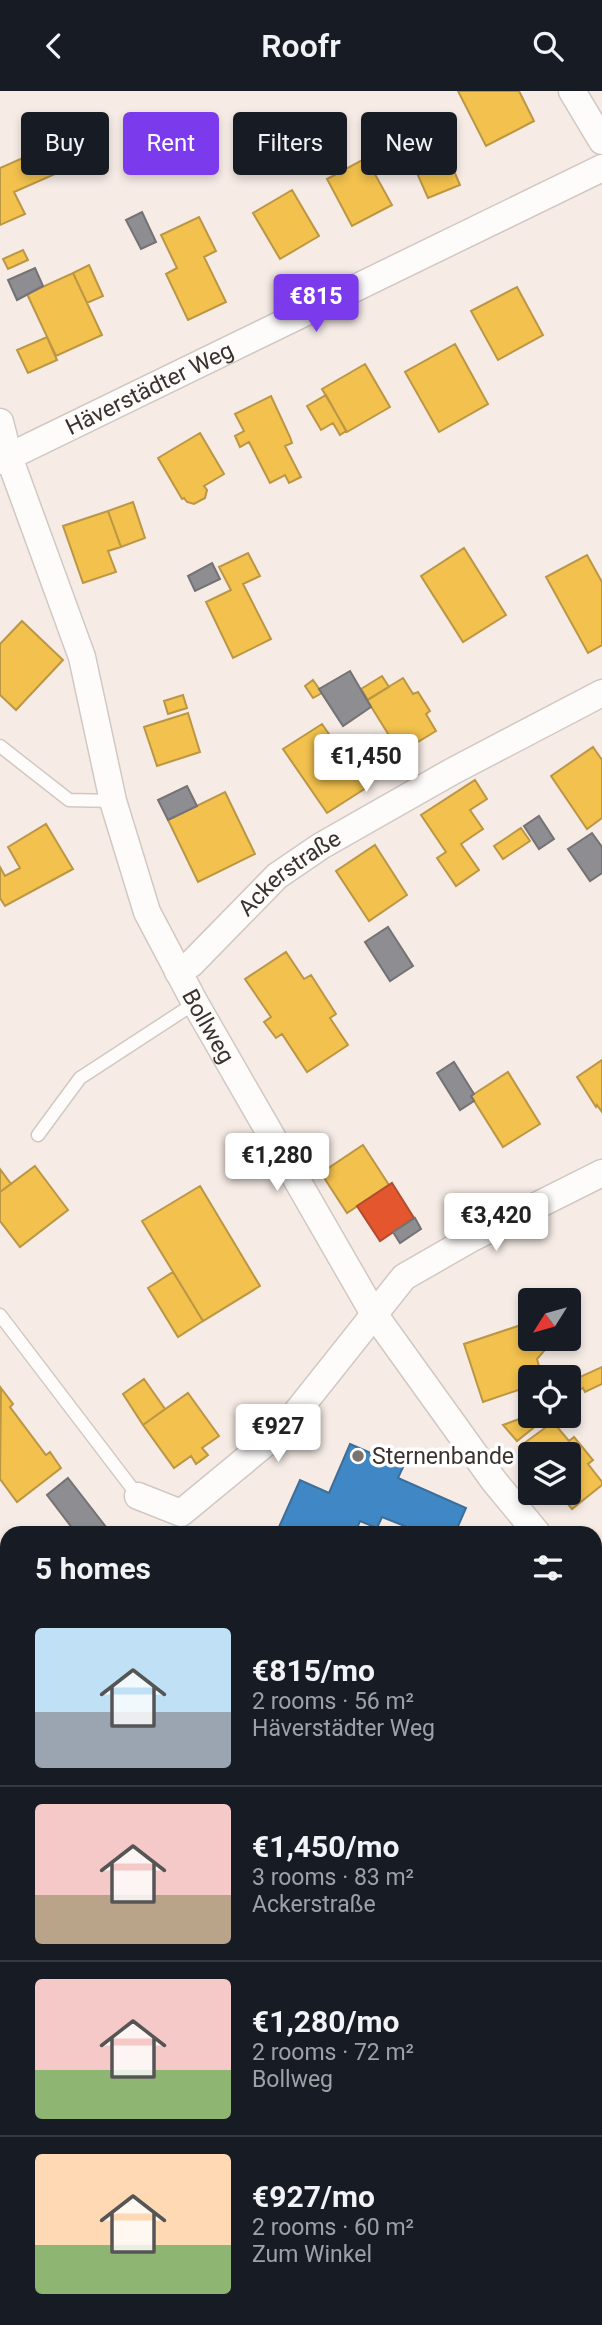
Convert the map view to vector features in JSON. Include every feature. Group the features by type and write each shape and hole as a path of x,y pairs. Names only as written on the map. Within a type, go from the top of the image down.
{"street":[{"path":"572,91 602,141"},
{"name":"Häverstädter Weg","path":"5,459 602,168"},
{"name":"Bollweg","path":"0,422 5,459 82,657 113,801 147,912 195,1003 374,1314 494,1481 531,1526"},
{"name":"Ackerstraße","path":"178,972 191,964 277,876 321,846 453,771 602,693"},
{"path":"138,1496 181,1513 284,1429 404,1277 472,1238 602,1173"}],"lane":[{"path":"0,746 69,800 113,801"},
{"path":"38,1135 80,1078 195,1003"},
{"path":"0,1315 138,1496"}],"building: Homes":[{"path":"458,91 519,91 534,121 486,146"},
{"path":"21,159 21,175 53,175 14,192 25,214 0,225 0,168"},
{"path":"361,161 361,175 375,175 392,205 352,226 327,179 334,175 347,175 347,168"},
{"path":"418,175 456,175 460,185 428,198"},
{"path":"292,190 319,236 280,259 253,213"},
{"path":"199,217 216,251 204,257 226,302 188,320 166,274 177,268 161,235"},
{"path":"23,250 28,260 8,269 3,259"},
{"path":"89,265 103,296 87,303 73,273"},
{"path":"73,273 102,335 56,356 27,294"},
{"path":"517,287 543,335 498,360 471,311"},
{"path":"47,337 57,360 28,373 17,350"},
{"path":"455,344 488,404 439,432 405,372"},
{"path":"365,364 390,407 347,432 322,389"},
{"path":"326,395 346,431 340,435 333,423 321,430 307,406"},
{"path":"271,396 292,443 285,446 301,477 289,483 285,475 270,483 249,442 240,447 235,436 244,431 235,414"},
{"path":"200,433 224,474 204,486 207,490 205,498 194,504 182,499 158,458"},
{"path":"133,502 145,538 121,547 108,511"},
{"path":"108,511 121,547 108,551 116,572 83,583 63,526"},
{"path":"464,548 506,615 463,642 421,576"},
{"path":"248,553 260,576 243,584 271,639 233,658 206,602 231,590 219,567"},
{"path":"587,555 602,582 602,645 588,653 546,577"},
{"path":"22,621 63,660 16,710 0,695 0,644"},
{"path":"382,676 389,687 368,700 361,689"},
{"path":"403,678 413,694 418,692 430,711 426,714 436,731 400,753 367,700"},
{"path":"313,680 322,693 313,698 305,686"},
{"path":"183,695 187,708 168,714 164,701"},
{"path":"188,713 200,752 157,766 144,727"},
{"path":"322,724 366,788 327,813 283,749"},
{"path":"593,747 602,760 602,818 587,829 551,776"},
{"path":"475,780 487,799 470,810 483,829 461,844 479,870 456,886 437,858 446,852 421,815"},
{"path":"225,792 255,854 198,882 168,820"},
{"path":"46,824 73,869 5,906 0,898 0,867 5,876 20,868 8,847"},
{"path":"521,828 530,841 503,859 494,846"},
{"path":"375,845 407,895 369,921 336,871"},
{"path":"286,952 304,979 311,975 336,1014 330,1018 348,1045 307,1072 282,1034 276,1038 264,1022 271,1017 245,979"},
{"path":"602,1060 602,1112 577,1077"},
{"path":"508,1072 540,1124 503,1147 471,1096"},
{"path":"363,1145 389,1185 347,1213 321,1173"},
{"path":"35,1166 68,1210 20,1247 0,1221 0,1192"},
{"path":"0,1169 11,1184 0,1192"},
{"path":"200,1186 260,1286 203,1321 142,1221"},
{"path":"173,1272 203,1321 178,1337 148,1288"},
{"path":"518,1326 518,1351 544,1351 537,1359 539,1365 518,1365 518,1390 483,1402 464,1344"},
{"path":"602,1367 602,1384 585,1392 581,1389 581,1377"},
{"path":"144,1379 165,1409 143,1425 123,1394"},
{"path":"1,1388 13,1404 10,1407 46,1455 50,1452 61,1468 17,1502 0,1479"},
{"path":"188,1393 219,1436 202,1448 208,1455 196,1464 191,1456 174,1468 143,1425"},
{"path":"518,1419 518,1428 533,1428 517,1441 503,1425"},
{"path":"545,1428 558,1428 569,1441 574,1437 578,1442 526,1442"},
{"path":"581,1445 593,1460 588,1464 602,1485 581,1502"}],"building: Shops":[{"path":"392,1183 414,1218 380,1241 357,1206"}],"building: Schools":[{"path":"350,1444 403,1467 398,1478 466,1508 458,1526 404,1526 382,1517 378,1526 360,1521 358,1526 279,1526 300,1480 329,1493"}],"building: Industry":[{"path":"142,212 156,242 141,249 126,220"},
{"path":"35,268 43,286 17,300 8,280"},
{"path":"212,563 220,579 195,591 188,576"},
{"path":"350,671 371,707 343,726 319,689"},
{"path":"187,786 197,806 168,820 158,800"},
{"path":"539,816 554,839 539,849 524,826"},
{"path":"592,833 602,847 602,873 590,881 568,849"},
{"path":"388,927 413,966 390,981 365,942"},
{"path":"454,1062 474,1094 471,1096 474,1101 460,1110 437,1073"},
{"path":"415,1218 421,1229 400,1243 393,1232"},
{"path":"68,1478 105,1526 71,1526 47,1495"}],"place":[{"name":"Sternenbande","path":"358,1456"}]}
